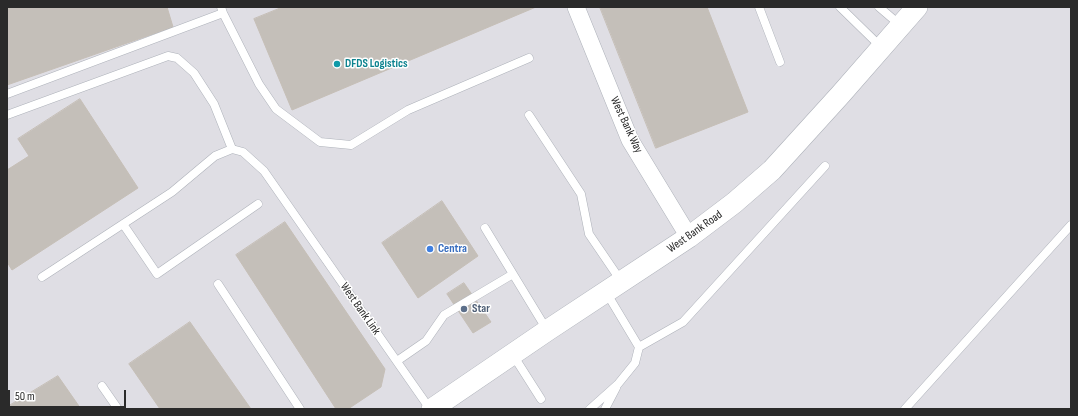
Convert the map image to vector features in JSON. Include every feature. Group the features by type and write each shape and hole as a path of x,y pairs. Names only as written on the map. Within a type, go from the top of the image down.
{"street":[{"name":"West Bank Way","path":"576,7 630,140 689,237"},
{"name":"West Bank Road","path":"431,409 689,237 734,203 772,170 917,7"}],"lane":[{"path":"759,7 780,62"},
{"path":"840,7 882,47"},
{"path":"879,7 901,26"},
{"path":"7,94 222,10 259,84 276,109 320,142 350,145 408,110 529,58"},
{"path":"7,115 168,56 178,58 194,73 214,104 232,149 215,156 172,192 42,277"},
{"path":"529,115 581,194 589,234 614,287 639,347 635,363 618,384 590,409"},
{"name":"West Bank Link","path":"232,149 243,152 264,171 431,409"},
{"path":"639,347 683,322 825,166"},
{"path":"123,224 157,274 258,204"},
{"path":"905,409 1071,224"},
{"path":"484,228 548,330"},
{"path":"397,361 426,341 444,315 513,274"},
{"path":"218,284 300,409"},
{"path":"513,355 541,400"},
{"path":"605,409 618,384"},
{"path":"102,386 118,409"}],"shaded area":[{"path":"7,7 1071,7 1071,409 7,409"}],"building":[{"path":"7,7 167,7 173,27 7,85"},
{"name":"DFDS Logistics","path":"283,7 536,7 292,110 254,19"},
{"path":"600,7 707,7 748,112 656,148"},
{"path":"80,99 138,188 12,270 7,262 7,170 29,156 18,139"},
{"name":"Centra","path":"442,201 478,256 418,298 382,243"},
{"path":"285,222 385,369 381,387 348,409 336,409 236,255"},
{"path":"464,283 491,322 473,333 447,294"},
{"path":"190,322 251,409 160,409 129,364"},
{"path":"58,376 81,409 11,409 9,406"}],"place":[{"name":"DFDS Logistics","path":"337,64"},
{"name":"Centra","path":"430,249"},
{"name":"Star","path":"464,309"}]}
